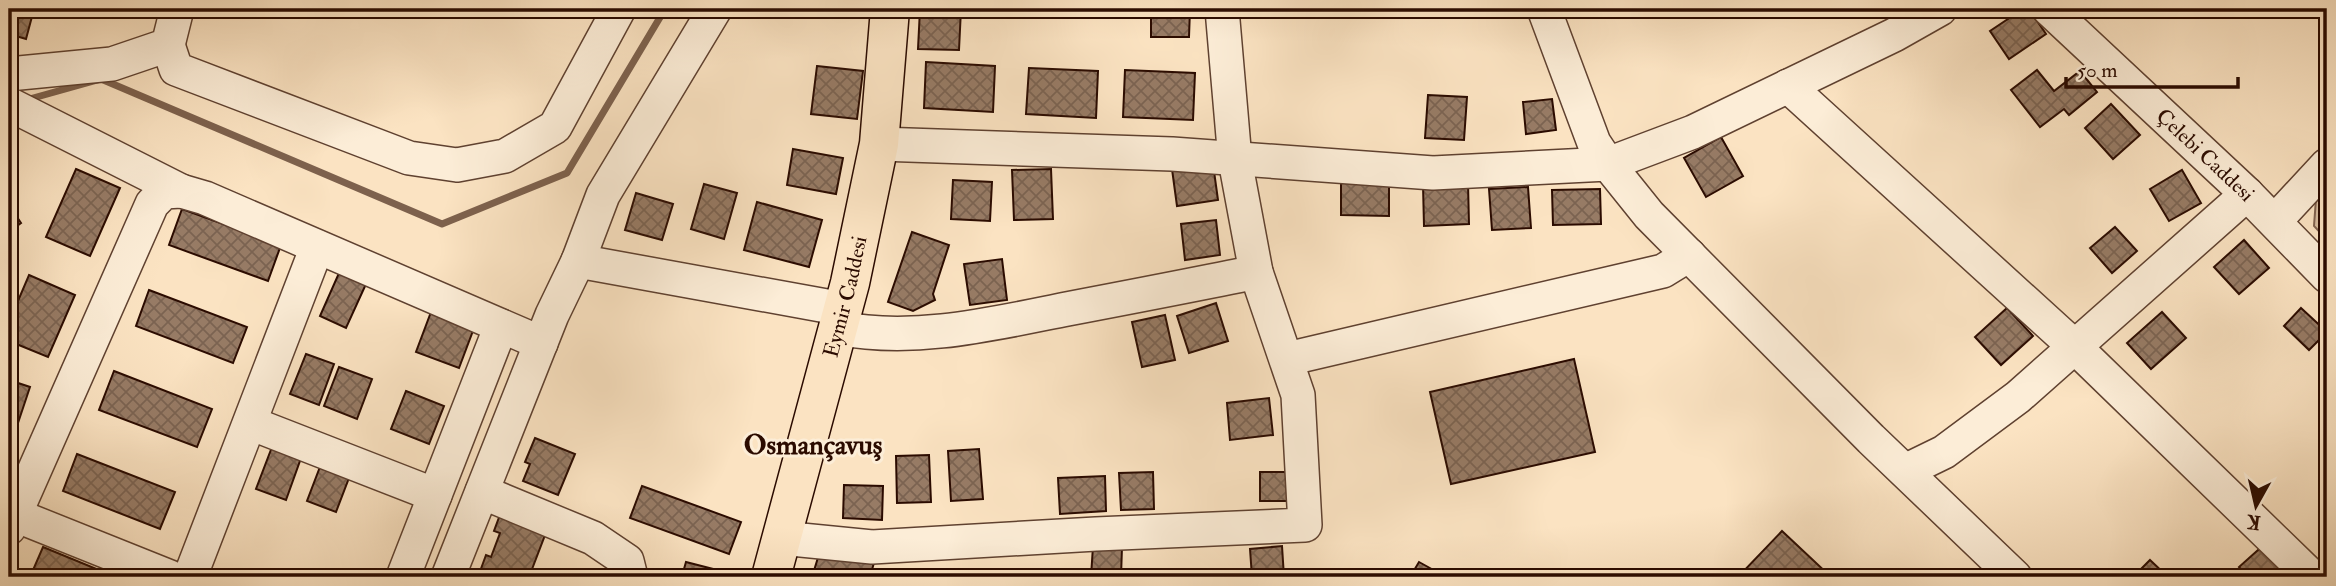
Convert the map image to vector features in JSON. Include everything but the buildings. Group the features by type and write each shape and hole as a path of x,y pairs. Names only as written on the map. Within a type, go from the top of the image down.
{"main road":[{"name":"Eymir Caddesi","path":"771,577 840,319 879,144 890,9"}],"street":[{"path":"177,9 169,45 176,69 409,158 457,165 505,156 555,127 619,9"},
{"path":"448,577 603,195 715,9"},
{"path":"781,538 872,547 1305,525 1298,395 1256,272 1235,160 1222,9"},
{"path":"1545,9 1594,143 1649,215 2015,577"},
{"path":"879,144 1172,154 1433,173 1608,164 1692,132 1894,35 1940,9"},
{"name":"Çelebi Caddesi","path":"2049,9 2247,194 2327,276"},
{"path":"9,74 111,64 169,45"},
{"path":"1787,86 2075,347 2312,577"},
{"path":"20,110 181,191 205,198 541,343"},
{"path":"2275,221 2327,165"},
{"path":"170,577 14,507 152,204 164,192 181,191"},
{"path":"1905,471 1944,452 2018,397 2247,194"},
{"path":"190,577 317,247"},
{"path":"1287,359 1663,271 1689,255"},
{"path":"578,261 840,319 859,332 912,333 971,328 1256,272"},
{"path":"404,577 501,326"},
{"path":"250,423 435,495"},
{"path":"482,492 593,538 627,561 631,577"}],"shaded area":[{"path":"2327,186 2327,240 2314,226 2316,199"}],"waterway":[{"path":"26,100 101,79 442,224 567,173 665,9"}],"district":[{"name":"Osmançavuş","path":"813,444"}]}
